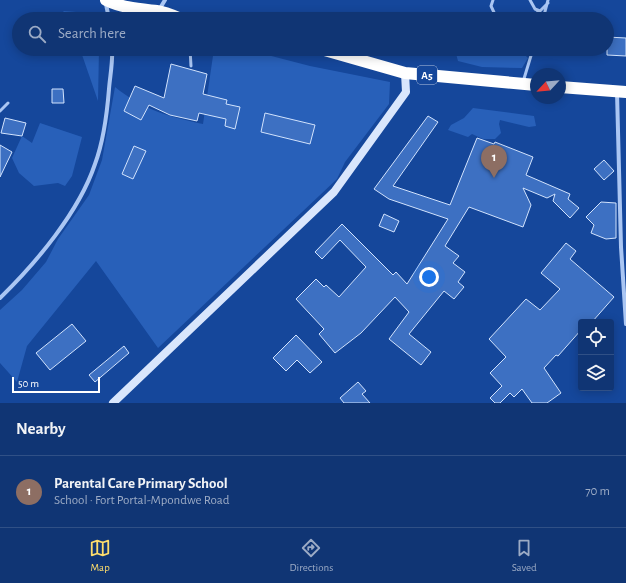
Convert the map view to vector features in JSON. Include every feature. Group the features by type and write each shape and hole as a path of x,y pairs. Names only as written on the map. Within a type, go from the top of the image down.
{"highway":[{"path":"105,0 116,5 141,12"},
{"path":"152,12 159,11"},
{"name":"A5","path":"346,56 405,73 530,85"},
{"path":"566,87 622,92"}],"street":[{"path":"105,0 108,12"},
{"path":"159,11 165,0"},
{"path":"0,298 20,278 51,241 78,199 95,164 106,115 111,56"},
{"path":"113,403 334,192 406,92 405,73"},
{"path":"622,92 621,248 626,324"}],"lane":[{"path":"493,0 491,6 494,12"},
{"path":"530,0 535,9 540,11 548,2"},
{"path":"545,12 548,2"},
{"path":"190,56 191,66"},
{"path":"522,84 531,56"},
{"path":"0,111 8,103"}],"shaded area":[{"path":"82,56 99,56 98,101"},
{"path":"213,56 271,56 310,66 390,82 389,104 345,162 337,179 158,348 96,261 27,346 17,382 0,363 0,310 22,290 46,262 58,239 89,195 102,160 115,87 125,95 146,107 167,115 203,124"},
{"path":"457,56 526,56 528,58 522,68 482,67 458,61"},
{"path":"473,108 534,116 536,126 529,127 500,120 499,124 501,133 495,139 483,139 472,134 468,137 448,130 451,125 464,118"},
{"path":"40,123 82,137 72,176 65,186 58,183 34,186 19,173 12,158 22,136 32,143"}],"building":[{"path":"614,37 626,38 626,56 614,55"},
{"path":"171,64 207,74 203,94 227,100 226,104 240,107 235,129 225,126 226,119 199,113 197,121 170,115 149,105 141,120 124,111 135,86 164,98"},
{"path":"52,89 63,89 64,103 52,103"},
{"path":"265,113 315,125 310,144 261,132"},
{"path":"428,116 438,122 393,186 450,205 477,138 494,144 495,142 533,157 526,175 570,194 568,199 579,208 570,218 553,201 555,194 547,198 523,188 531,205 523,227 469,207 445,246 459,256 453,263 465,272 458,282 464,287 454,299 444,291 409,334 431,352 421,365 389,339 409,312 395,297 361,333 335,353 319,334 324,329 296,299 316,279 324,287 326,285 339,297 366,267 340,240 322,259 315,252 342,224 393,275 396,272 407,284 448,219 389,199 374,189"},
{"path":"5,118 26,123 22,136 1,133"},
{"path":"0,145 12,152 0,177"},
{"path":"134,146 146,151 133,179 122,174"},
{"path":"604,160 614,171 604,180 594,169"},
{"path":"601,202 616,203 616,238 606,239 591,233 594,225 586,217"},
{"path":"384,214 399,221 394,232 379,226"},
{"path":"566,243 576,251 570,259 614,297 595,319 578,319 578,333 558,356 556,355 544,368 561,393 547,403 532,403 522,389 514,397 510,393 500,403 495,403 490,398 502,386 490,373 506,357 489,339 526,299 540,310 560,289 541,273"},
{"path":"72,324 86,341 50,370 36,353"},
{"path":"296,335 322,362 310,373 297,360 286,371 273,358"},
{"path":"124,346 129,353 95,382 89,375"},
{"path":"358,382 366,391 362,394 370,403 344,403 340,398"}],"place":[{"name":"Parental Care Primary School","path":"494,178"}]}
